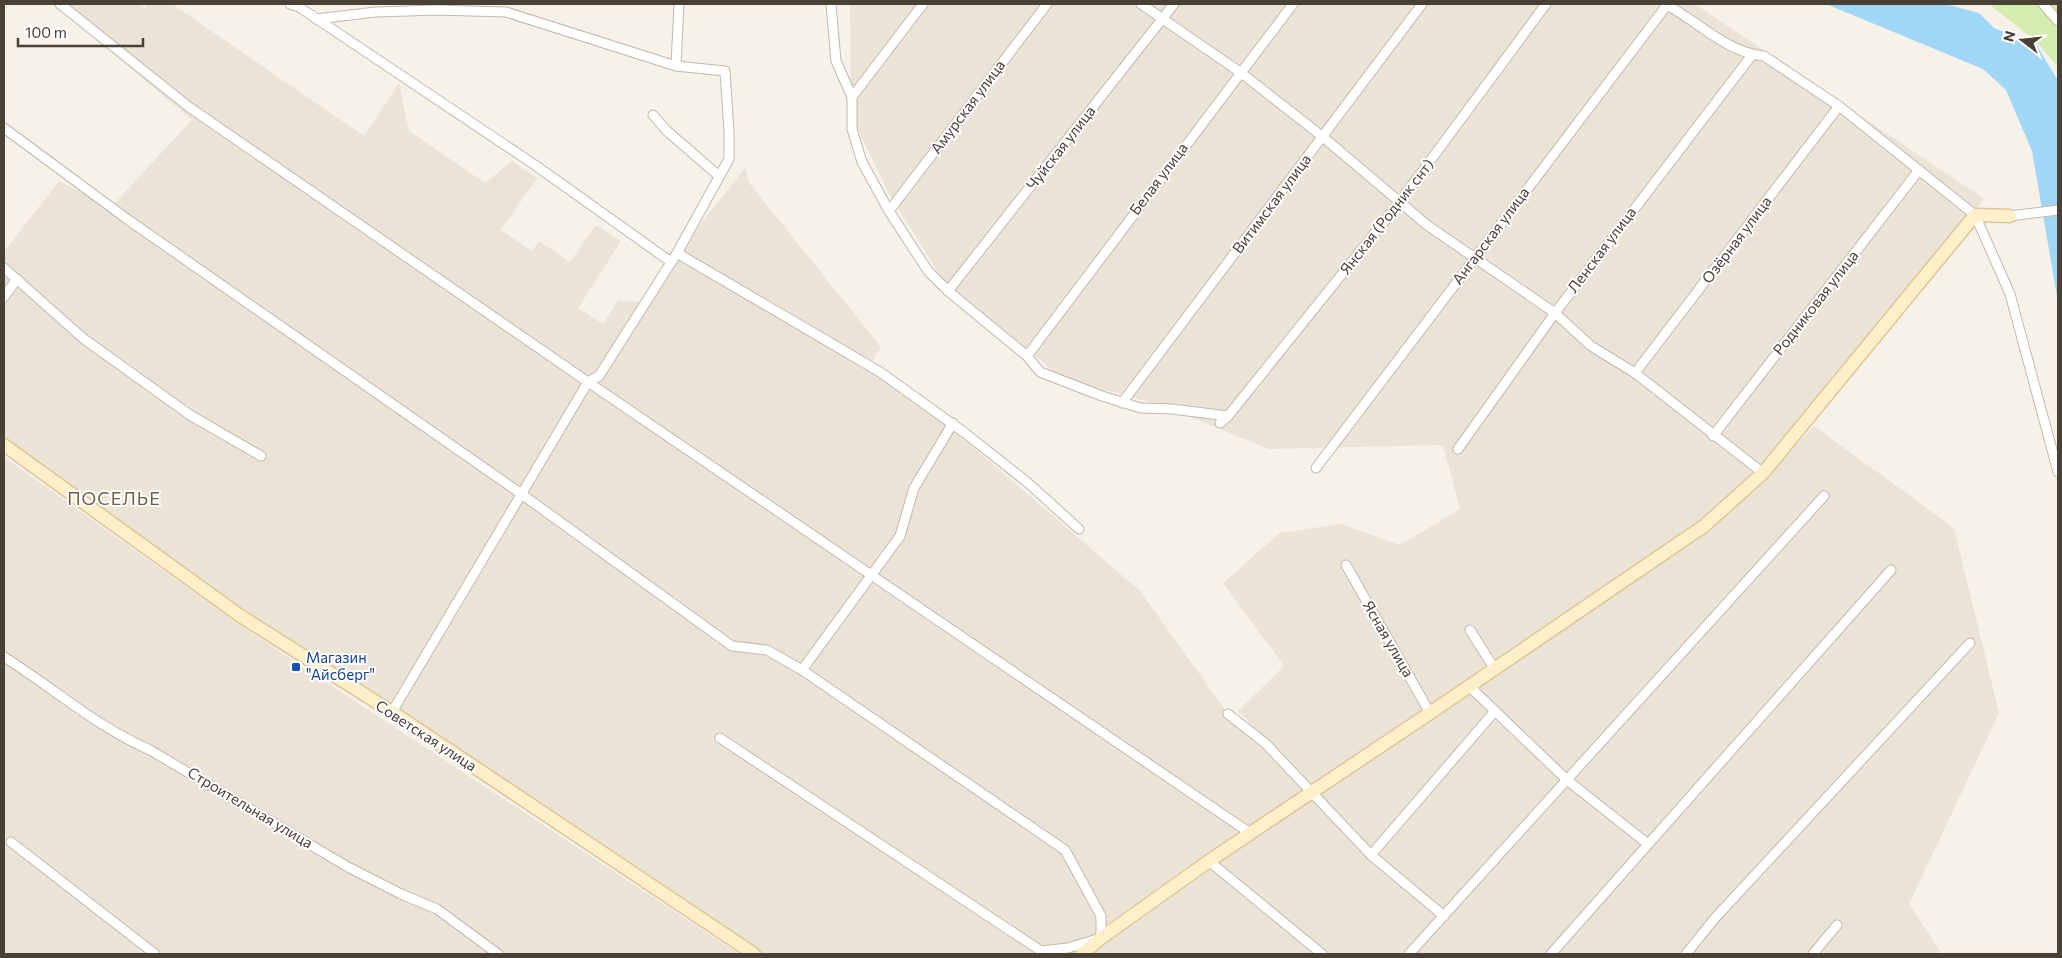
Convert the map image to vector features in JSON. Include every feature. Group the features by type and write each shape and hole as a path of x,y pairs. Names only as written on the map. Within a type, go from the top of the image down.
{"street":[{"path":"60,4 189,107 871,576 1250,833"},
{"path":"290,4 316,19 535,165 670,262"},
{"path":"676,66 679,4"},
{"path":"831,4 836,61 852,97 852,129 862,162 889,211 928,272 1026,356 1040,372 1122,403 1141,408 1172,409 1228,416"},
{"path":"852,97 923,4"},
{"name":"Амурская улица","path":"889,211 1047,4"},
{"path":"1142,4 1162,20 1240,72 1322,137 1400,203 1554,313 1591,346 1635,373 1763,473"},
{"name":"Чуйская улица","path":"948,291 1174,4"},
{"name":"Белая улица","path":"1026,356 1293,4"},
{"name":"Витимская улица","path":"1122,403 1422,4"},
{"name":"Янская (Родник снт)","path":"1220,423 1228,416 1400,203 1546,4"},
{"path":"1666,4 1679,10 1714,38 1752,55 1764,56 1839,106 1975,215 2010,294 2058,472"},
{"name":"Ангарская улица","path":"1316,468 1666,4"},
{"path":"2043,4 2058,21"},
{"path":"316,19 376,12 506,8 676,66 725,72 729,159 676,253 600,376 588,382 520,493 392,712"},
{"name":"Ленская улица","path":"1458,449 1554,313 1752,55"},
{"name":"Озёрная улица","path":"1635,373 1839,106"},
{"path":"653,115 667,131 719,176"},
{"path":"4,128 127,219 520,493 732,646 767,650 802,670 1065,850 1101,916 1101,938"},
{"name":"Родниковая улица","path":"1714,436 1918,170"},
{"path":"1975,215 2010,216 2058,210"},
{"path":"1082,954 1101,938 1208,861 1430,713 1704,526 1763,473 1975,215"},
{"path":"676,253 880,372 953,423 1027,482 1079,529"},
{"path":"4,268 84,339 190,415 261,456"},
{"path":"4,297 17,278"},
{"path":"802,670 900,536 914,488 953,423"},
{"name":"Советская улица","path":"4,445 239,616 392,712 754,954"},
{"path":"1410,954 1824,496"},
{"name":"Ясная улица","path":"1346,565 1430,713"},
{"path":"1551,954 1892,570"},
{"path":"1470,630 1494,668"},
{"path":"1686,954 1715,918 1970,643"},
{"name":"Строительная улица","path":"4,657 96,720 136,744 150,750 348,867 437,909 498,954"},
{"path":"1469,686 1567,780 1648,844"},
{"path":"1371,855 1495,711"},
{"path":"1228,714 1265,743 1371,855 1444,916"},
{"path":"720,738 1041,951 1068,948 1101,938"},
{"path":"11,842 155,954"},
{"path":"1208,861 1322,954"},
{"path":"1813,954 1837,925"}],"shaded area":[{"path":"55,4 139,4 145,8 148,4 172,4 364,136 399,83 409,131 485,183 512,161 537,178 501,230 532,251 539,241 570,262 596,225 621,241 578,308 603,324 618,301 645,302 677,253 745,168 750,184 881,347 867,369 945,423 1140,591 1228,714 1313,800 1711,530 1814,426 1954,528 1999,713 1909,904 1942,954 763,954 243,611 4,443 4,252 59,181 111,207 192,120"},
{"path":"850,4 1695,4 1984,199 1766,462 1701,521 1311,786 1238,711 1284,666 1223,583 1280,533 1341,524 1400,545 1460,509 1443,445 1269,449 1161,405 1064,379 945,283 888,192 851,115"},
{"path":"4,457 244,628 739,954 4,954"}],"green space":[{"path":"1989,4 2058,4 2058,67 2038,43"}],"water":[{"path":"1826,4 1945,4 1979,13 1994,28 2036,44 2058,81 2058,302 2032,151 2006,90 1983,69"}],"place":[{"name":"Магазин \"Айсберг\"","path":"296,667"}],"district":[{"name":"ПОСЕЛЬЕ","path":"114,499"}]}
